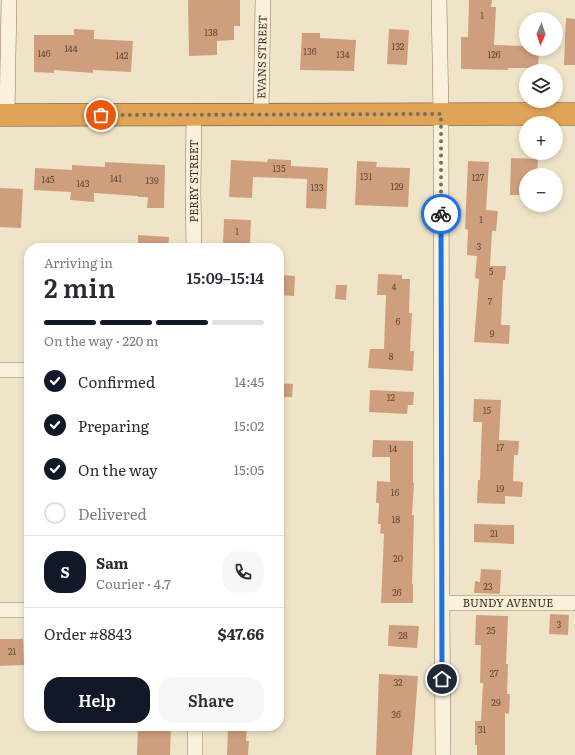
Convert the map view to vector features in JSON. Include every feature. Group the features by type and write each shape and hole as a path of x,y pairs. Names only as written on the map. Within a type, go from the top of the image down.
{"highway":[{"path":"3,115 575,114"}],"street":[{"path":"3,115 9,0"},
{"name":"EVANS STREET","path":"261,114 261,34 263,0"},
{"path":"439,0 441,114 443,755"},
{"name":"PERRY STREET","path":"194,114 194,243"},
{"path":"0,370 24,370"},
{"name":"BUNDY AVENUE","path":"442,603 575,603"},
{"path":"0,610 24,610"},
{"path":"195,731 195,755"}],"building":[{"path":"188,0 240,0 240,26 234,26 234,40 217,41 217,55 189,56"},
{"path":"469,0 492,0 491,7 496,7 494,45 519,46 519,56 539,56 538,64 519,64 519,68 508,68 508,70 461,69 461,37 468,37"},
{"path":"566,18 575,19 575,65 564,65"},
{"path":"74,29 94,30 94,39 133,41 131,72 93,70 93,73 54,70 54,73 34,72 34,35 74,35"},
{"path":"389,29 409,30 407,65 387,64"},
{"path":"302,33 320,33 320,38 356,40 354,71 300,70"},
{"path":"511,158 519,158 519,160 538,160 537,168 519,168 519,195 510,195"},
{"path":"268,159 291,160 291,166 328,168 326,209 306,208 307,179 253,177 252,198 229,197 231,160 267,162"},
{"path":"357,161 377,162 376,167 410,168 408,207 355,205"},
{"path":"468,161 489,162 486,210 498,211 496,231 492,231 490,266 506,266 505,280 503,280 501,325 510,325 509,344 474,342 479,279 475,278 477,256 467,255 468,230 465,229"},
{"path":"105,162 165,165 164,208 147,208 148,197 94,193 94,202 70,200 71,192 34,190 35,168 72,170 72,165 105,167"},
{"path":"0,188 23,189 21,228 0,227"},
{"path":"224,219 251,220 250,243 223,243"},
{"path":"138,235 169,237 168,243 138,243"},
{"path":"378,274 402,275 402,279 410,279 409,313 412,313 410,351 414,351 413,371 368,368 370,349 384,349 386,295 377,295"},
{"path":"284,275 295,276 294,296 284,295"},
{"path":"336,285 347,285 346,300 335,299"},
{"path":"284,383 293,384 292,397 284,397"},
{"path":"370,390 414,392 413,405 408,405 407,414 369,412"},
{"path":"474,399 501,400 499,440 519,441 518,455 514,455 513,481 523,482 522,497 505,496 505,504 477,503 478,480 480,480 482,422 473,422"},
{"path":"373,440 413,441 413,603 381,603 384,534 380,533 381,524 378,524 379,503 376,503 377,481 390,482 390,457 372,457"},
{"path":"474,524 514,525 514,544 474,542"},
{"path":"481,569 501,570 500,594 474,593 475,581 480,582"},
{"path":"550,614 569,615 568,635 549,634"},
{"path":"476,615 508,616 506,664 508,664 507,694 510,694 509,714 505,713 505,755 477,755 477,745 475,745 475,721 481,721 483,683 480,683 481,645 475,645"},
{"path":"389,625 419,626 417,648 388,646"},
{"path":"0,639 23,639 24,665 0,666"},
{"path":"379,674 418,676 412,755 376,755"},
{"path":"138,731 171,731 170,755 137,755"},
{"path":"228,731 247,731 246,741 249,741 248,755 227,755"}],"way so far":[{"path":"101,115 441,114 441,214"}],"route":[{"path":"441,214 442,679"}]}
